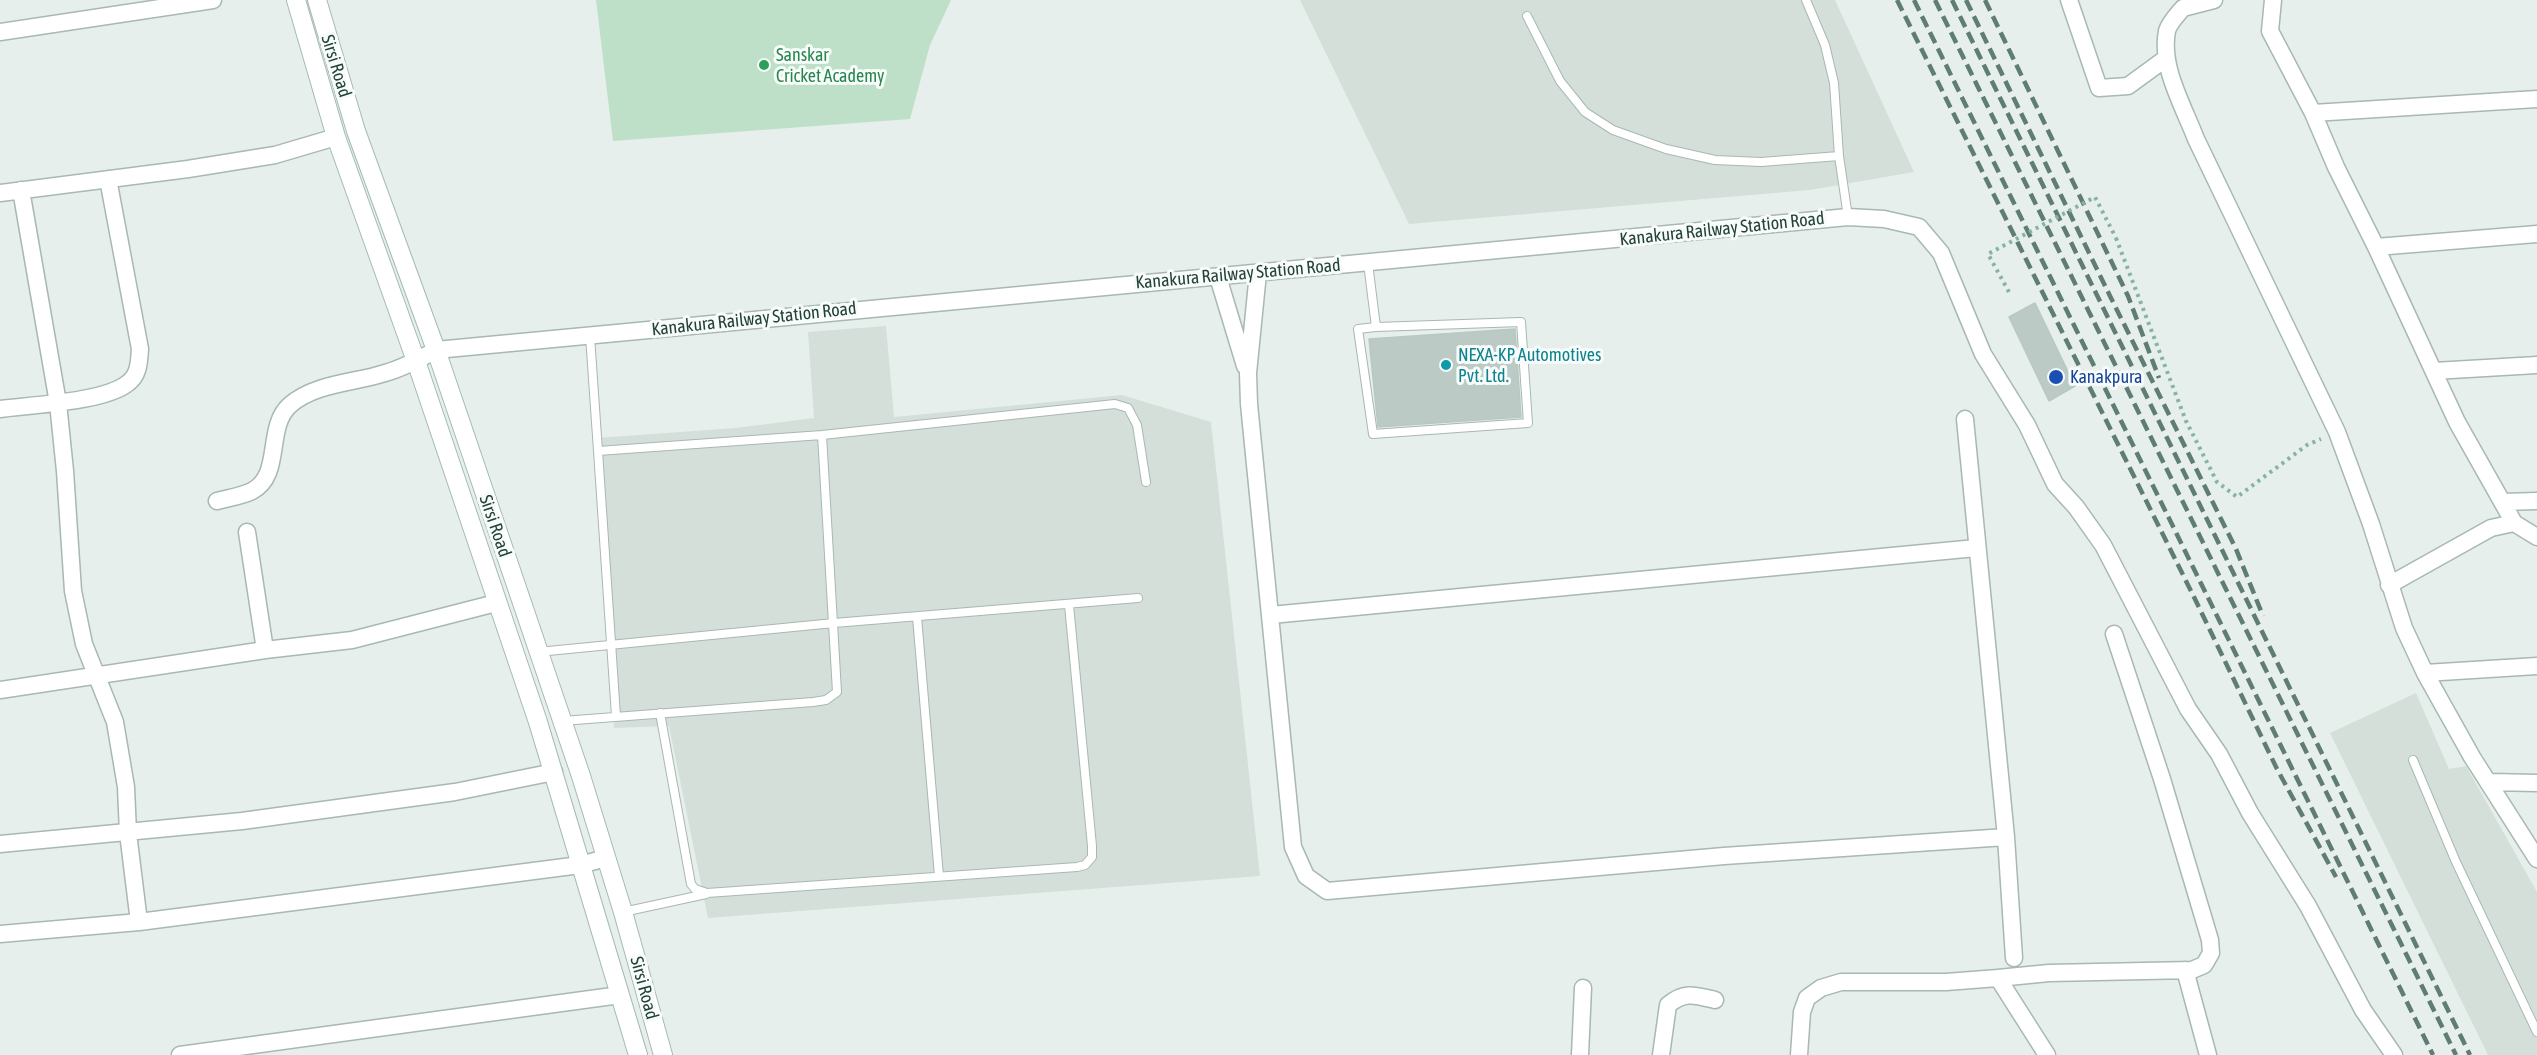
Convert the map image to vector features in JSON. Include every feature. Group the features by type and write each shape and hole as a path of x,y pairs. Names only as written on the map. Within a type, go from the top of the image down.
{"main road":[{"name":"Sirsi Road","path":"296,0 336,137 416,361 554,772 638,1055"},
{"name":"Sirsi Road","path":"316,0 356,131 436,350 561,721 623,912 663,1055"}],"street":[{"path":"0,32 213,0"},
{"path":"2069,0 2099,88 2128,86 2165,59"},
{"path":"2214,0 2182,4 2168,28 2165,59 2196,138 2337,432 2372,524 2404,628 2425,673 2472,757 2537,859"},
{"path":"2273,0 2270,31 2313,113 2336,167 2376,247 2457,422 2514,524 2537,537"},
{"path":"2313,113 2537,99"},
{"path":"0,193 188,169 275,155 336,137"},
{"path":"0,409 58,403 108,393 129,383 139,369 140,349 108,178"},
{"path":"21,190 58,403 66,471 73,591 84,645 115,722 126,787 128,833 139,922"},
{"name":"Kanakura Railway Station Road","path":"217,501 253,490 264,480 270,465 277,425 288,406 309,393 386,373 436,350 1848,217 1884,219 1919,227 1941,253 1983,354 2027,425 2055,484 2076,507 2103,545 2128,589 2188,709 2219,754 2250,813 2308,906 2363,1010 2394,1055"},
{"path":"2376,247 2537,234"},
{"path":"1258,273 1248,373 1254,463 1293,847 1306,876 1328,891 1724,856 2006,837"},
{"path":"1218,277 1248,373"},
{"path":"2434,371 2537,364"},
{"path":"1965,419 2006,837 2014,958"},
{"path":"2502,502 2537,501"},
{"path":"2389,585 2491,528 2514,524"},
{"path":"247,532 265,650"},
{"path":"1271,615 1976,548"},
{"path":"0,690 96,674 352,640 496,603"},
{"path":"1799,1055 1802,1012 1807,998 1821,988 1841,982 1946,982 2049,973 2185,970 2204,964 2211,953 2210,940 2166,789 2114,634"},
{"path":"2425,673 2537,666"},
{"path":"0,844 242,821 455,792 554,772"},
{"path":"2490,782 2537,783"},
{"path":"0,934 139,922 580,865 606,858"},
{"path":"2185,970 2208,1055"},
{"path":"1998,978 2048,1055"},
{"path":"1580,1055 1583,988"},
{"path":"1661,1055 1668,1005 1678,996 1690,994 1715,1000"},
{"path":"180,1055 620,995"}],"lane":[{"path":"1806,0 1825,45 1834,83 1839,156 1848,217"},
{"path":"1527,16 1560,81 1585,112 1613,130 1666,149 1715,160 1761,162 1839,156"},
{"path":"1368,263 1376,327"},
{"path":"1521,322 1528,423 1373,434 1358,329 1376,327 1521,322"},
{"path":"590,336 616,716"},
{"path":"598,451 822,435 1115,404 1128,408 1137,425 1146,482"},
{"path":"561,721 826,700 837,692 822,435"},
{"path":"538,652 834,623 1138,598"},
{"path":"623,912 707,894 1085,865 1092,857 1069,605"},
{"path":"917,617 939,876"},
{"path":"660,713 691,884 695,889 707,894"},
{"path":"2413,760 2456,862 2537,1032"}],"path":[{"path":"2009,292 1988,254 2095,198 2116,238 2186,421 2217,482 2236,497 2307,445 2337,432"}],"shaded area":[{"path":"1300,0 1835,0 1914,172 1810,190 1409,224"},
{"path":"886,326 894,417 1122,395 1211,422 1260,876 708,918 669,726 614,728 597,438 736,428 814,418 808,332"},
{"path":"2416,693 2449,769 2466,766 2537,892 2537,1055 2488,1055 2330,733"}],"green space":[{"name":"Sanskar Cricket Academy","path":"596,0 951,0 930,45 910,119 613,141"}],"building":[{"path":"2035,303 2075,386 2049,401 2009,317"},
{"name":"NEXA-KP Automotives Pvt. Ltd.","path":"1515,329 1521,417 1378,427 1369,339"}],"railway":[{"path":"1897,0 2277,769 2336,877"},
{"path":"1914,0 2433,1055"},
{"path":"1935,0 2456,1055"},
{"path":"1952,0 2470,1055"},
{"path":"1966,0 2236,549 2263,616"},
{"path":"1985,0 2128,296 2159,378"}],"place":[{"name":"Sanskar Cricket Academy","path":"764,65"},
{"name":"NEXA-KP Automotives Pvt. Ltd.","path":"1446,365"},
{"name":"Kanakpura","path":"2056,377"}]}
